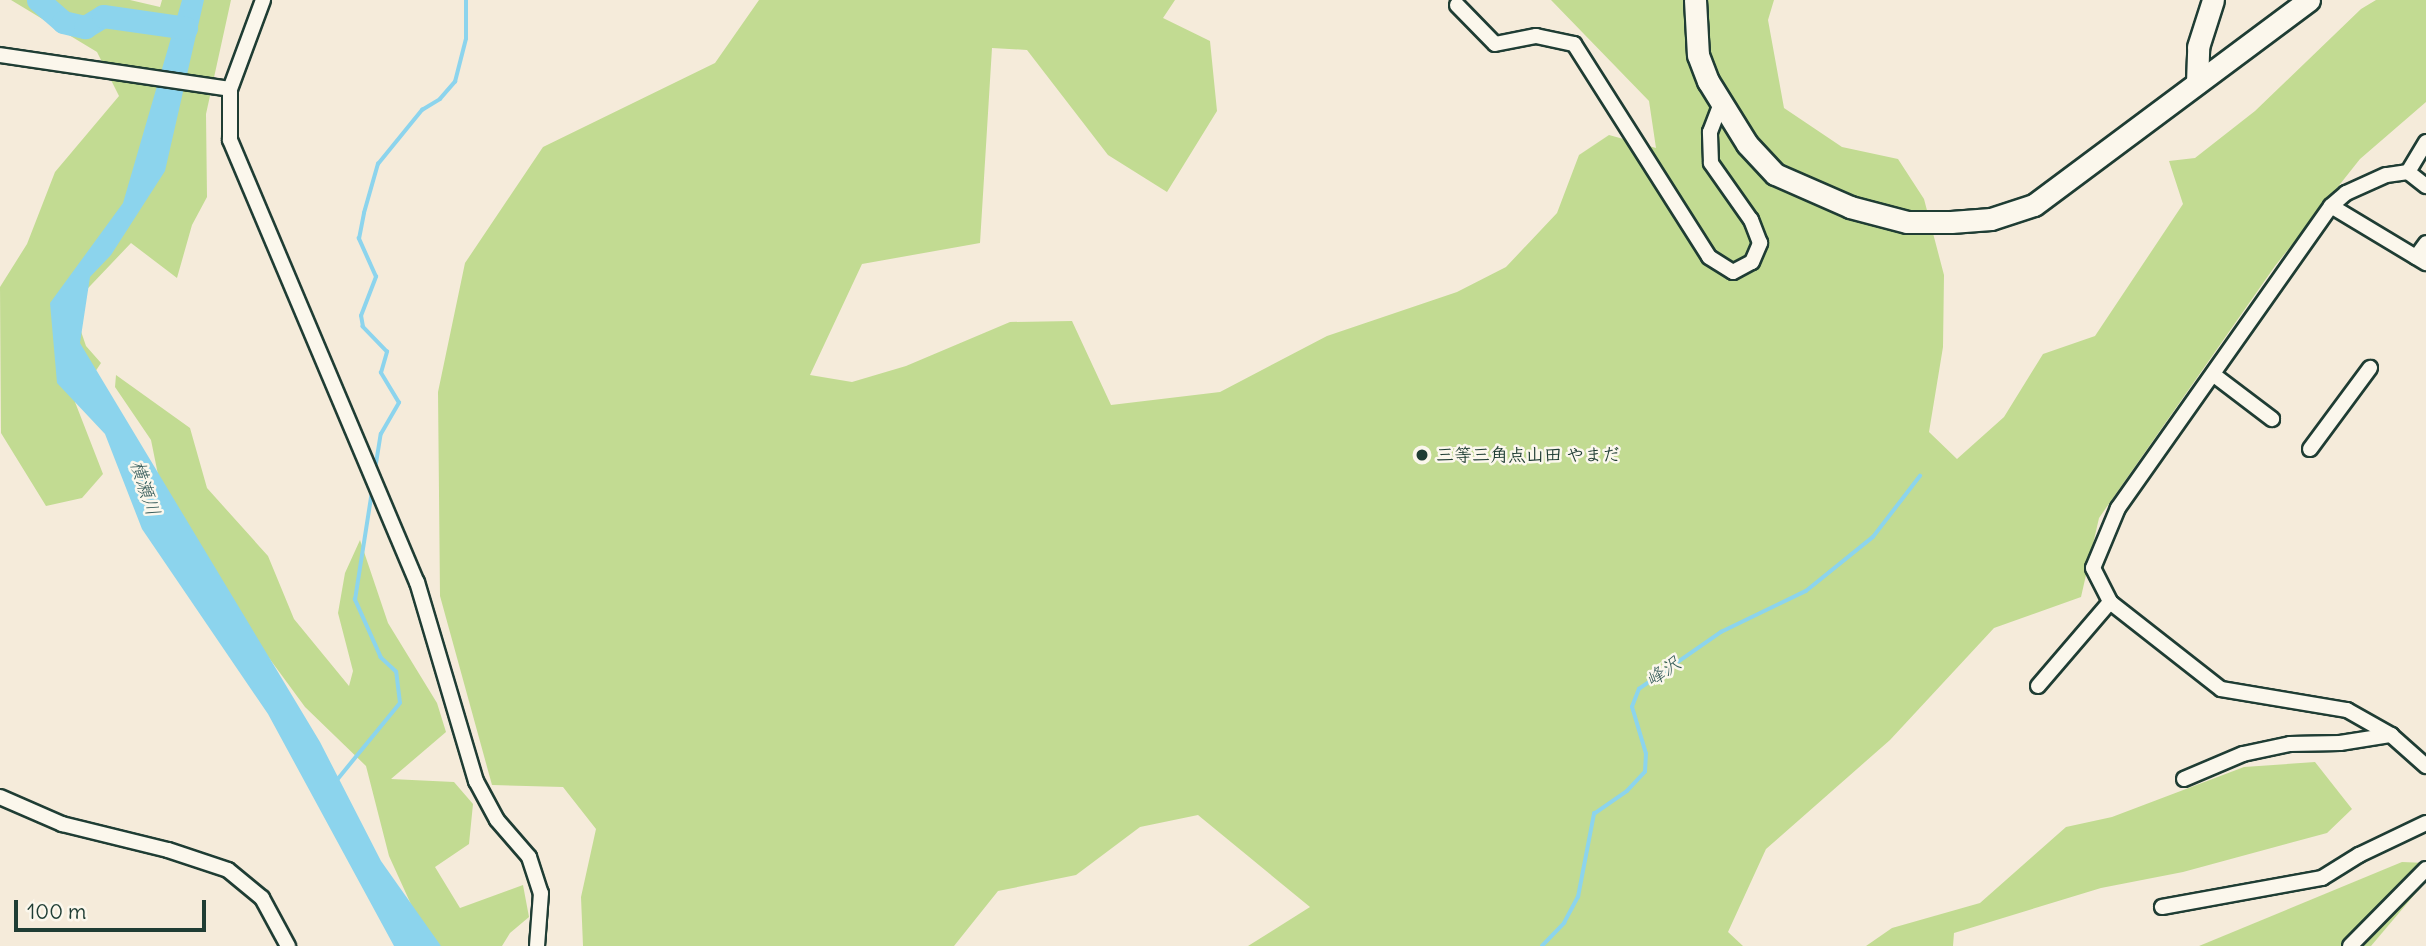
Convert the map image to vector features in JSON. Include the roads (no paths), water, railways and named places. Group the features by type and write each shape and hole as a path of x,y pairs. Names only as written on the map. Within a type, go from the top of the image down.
{"street":[{"path":"264,0 223,88 230,140 239,171 417,582 476,781 497,820 529,857 541,893 537,946"},
{"path":"1695,0 1698,55 1721,104 1746,144 1776,174 1810,192 1907,222 1991,219 2034,205 2309,0"},
{"path":"2197,83 2198,47 2213,0"},
{"path":"1457,5 1495,44 1536,36 1574,44 1709,257 1733,272 1752,262 1760,243 1751,220 1711,163 1710,132 1721,104"},
{"path":"0,55 223,88"},
{"path":"2426,142 2408,172 2366,184 2331,206 2118,508 2093,568 2110,602 2221,689 2334,706 2391,735 2426,766"},
{"path":"2408,172 2426,186"},
{"path":"2331,206 2421,260 2426,243"},
{"path":"2310,449 2370,368"},
{"path":"2214,375 2272,419"},
{"path":"2038,686 2110,602"},
{"path":"2184,779 2255,751 2391,735"},
{"path":"0,797 62,824 168,850 228,870 262,898 288,946"},
{"path":"2162,906 2322,878 2359,855 2426,823"},
{"path":"2350,946 2426,869"}],"water":[{"name":"横瀬川","path":"182,0 204,0 165,171 111,255 90,277 80,343 320,742 381,861 441,946 394,946 268,714 142,529 105,434 57,383 50,303 123,203"}],"waterway":[{"path":"38,0 63,22 85,27 103,16 186,28"},
{"path":"375,470 381,434 399,403 381,373 387,352 363,327 361,316 376,277 359,239 364,213 378,164 422,110 440,99 455,82 466,39 466,0"},
{"name":"峰沢","path":"1542,946 1564,923 1578,897 1594,814 1627,791 1645,772 1646,754 1632,707 1639,689 1721,632 1806,591 1873,537 1920,476"},
{"path":"337,780 400,703 396,672 381,658 355,600 372,491"}],"place":[{"name":"三等三角点山田 やまだ","path":"1422,455"}]}
